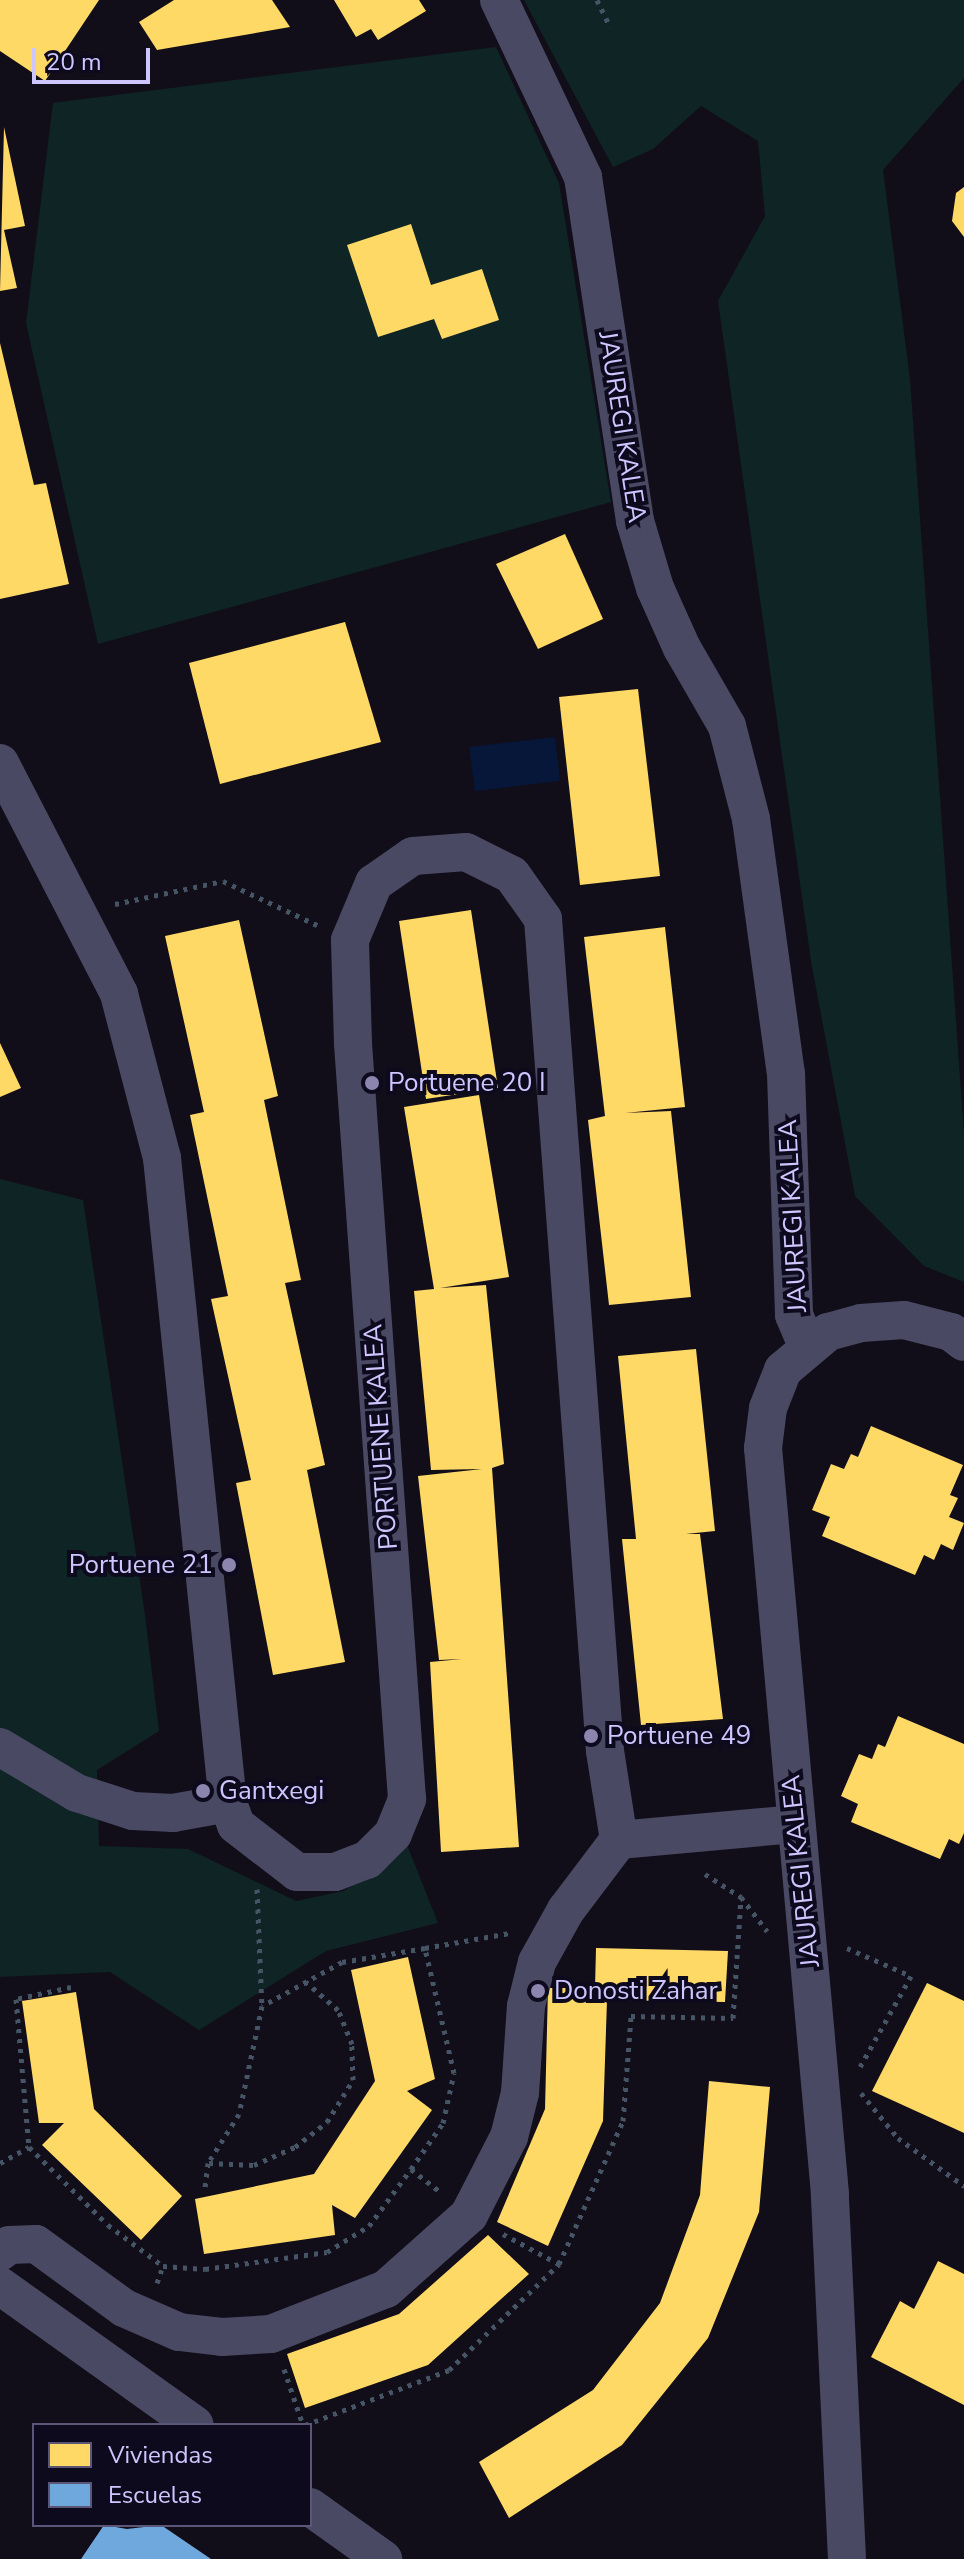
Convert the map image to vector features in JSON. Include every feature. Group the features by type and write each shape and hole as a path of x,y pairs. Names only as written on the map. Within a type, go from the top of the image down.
{"street":[{"name":"JAUREGI KALEA","path":"499,0 583,177 635,521 655,588 682,648 727,726 751,819 786,1073 794,1315 807,1345 783,1370 768,1408 763,1448 794,1824 830,2194 847,2559"},
{"name":"PORTUENE KALEA","path":"0,763 119,994 162,1158 228,1803 236,1825 255,1844 297,1872 335,1872 367,1860 393,1834 407,1799 354,1059 350,940 374,883 413,856 466,852 512,875 543,919 605,1751 619,1840"},
{"path":"807,1345 861,1323 904,1320 951,1332 964,1342"},
{"path":"0,1747 77,1793 133,1811 173,1813 228,1803"},
{"path":"0,2252 9,2245 36,2244 124,2308 179,2332 222,2337 271,2334 386,2289 469,2215 509,2137 520,2093 526,2006 537,1962 566,1910 619,1840 794,1824"},
{"path":"0,2286 192,2423"},
{"path":"312,2508 383,2559"}],"path":[{"path":"597,0 610,27"},
{"path":"75,912 223,881 350,940"},
{"path":"205,2187 208,2163 239,2114 262,2006 255,1844"},
{"path":"695,1874 709,1874 741,1897 775,1942"},
{"path":"309,2423 449,2370 559,2264 623,2121 631,2016 733,2018 741,1897"},
{"path":"262,2006 342,1962 521,1931"},
{"path":"840,1945 911,1976 860,2063 861,2092 898,2138 964,2186"},
{"path":"71,1987 16,1999 29,2147 108,2225 163,2266 205,2269 327,2252 369,2226 443,2123 454,2073 425,1948"},
{"path":"208,2163 254,2165 295,2147 327,2122 353,2080 352,2044 338,2010 306,1982"},
{"path":"0,2163 29,2147"},
{"path":"469,2215 559,2264"},
{"path":"271,2334 303,2423"}],"green space":[{"path":"524,0 964,0 964,78 883,170 910,379 964,1133 964,1282 924,1266 855,1196 811,961 718,301 765,216 758,141 701,106 653,149 613,167"},
{"path":"496,47 559,183 611,502 98,644 26,323 53,103"},
{"path":"0,1179 83,1200 145,1615 159,1731 97,1770 99,1846 188,1849 296,1901 344,1891 407,1845 438,1923 326,1951 199,2030 110,1972 0,1977"}],"water":[{"path":"555,737 560,781 475,791 469,747"}],"building: Viviendas":[{"path":"0,0 99,0 45,81 0,51"},
{"path":"174,0 272,0 290,27 157,50 139,22"},
{"path":"334,0 419,0 426,11 378,40 371,29 356,37"},
{"path":"4,127 25,226 4,230 17,288 0,291"},
{"path":"964,187 964,237 952,221 956,193"},
{"path":"411,224 431,285 482,269 499,320 442,339 434,319 378,337 347,245"},
{"path":"0,343 34,485 46,483 69,584 0,599"},
{"path":"565,534 603,619 538,649 496,564"},
{"path":"345,622 381,742 220,784 189,663"},
{"path":"638,689 660,876 580,885 559,697"},
{"path":"471,910 498,1088 426,1099 399,921"},
{"path":"239,920 278,1096 264,1100 301,1280 285,1283 325,1465 307,1470 345,1662 273,1675 236,1483 251,1480 211,1299 228,1296 190,1115 204,1112 165,936"},
{"path":"665,927 685,1107 625,1113 671,1111 691,1297 609,1305 588,1120 605,1116 584,937"},
{"path":"0,1043 21,1088 0,1097"},
{"path":"479,1095 509,1277 440,1288 486,1285 504,1464 492,1468 519,1847 441,1852 430,1662 462,1659 439,1660 418,1476 482,1469 431,1470 414,1291 434,1289 404,1107"},
{"path":"696,1349 715,1531 686,1534 700,1534 723,1719 641,1725 622,1539 636,1539 618,1356"},
{"path":"871,1426 963,1465 950,1495 958,1498 949,1517 964,1523 953,1550 941,1544 934,1560 924,1555 915,1575 822,1536 830,1517 812,1510 831,1464 844,1469 851,1454 858,1457"},
{"path":"898,1716 964,1744 964,1833 959,1844 949,1839 940,1859 851,1822 858,1804 841,1796 859,1754 872,1759 878,1744 885,1747"},
{"path":"596,1948 728,1951 725,2002 607,2000 603,2121 548,2246 497,2222 545,2109 548,1988 595,1988"},
{"path":"408,1957 435,2079 407,2091 432,2110 355,2218 332,2205 335,2235 204,2254 195,2199 314,2174 375,2081 351,1970"},
{"path":"927,1983 964,2001 964,2133 872,2091"},
{"path":"76,1992 94,2109 182,2196 141,2240 42,2145 64,2123 39,2123 22,2001"},
{"path":"709,2081 770,2087 759,2212 708,2338 622,2445 509,2518 479,2462 593,2390 660,2303 700,2195"},
{"path":"488,2235 529,2274 428,2365 305,2408 287,2354 399,2314"},
{"path":"938,2261 964,2274 964,2405 871,2357 900,2301 914,2309"}],"building: Escuelas":[{"path":"103,2527 164,2527 211,2559 81,2559"}],"place":[{"name":"Portuene 20 I","path":"372,1083"},
{"name":"Portuene 21","path":"229,1565"},
{"name":"Portuene 49","path":"591,1736"},
{"name":"Gantxegi","path":"203,1791"},
{"name":"Donosti Zahar","path":"538,1991"}]}
